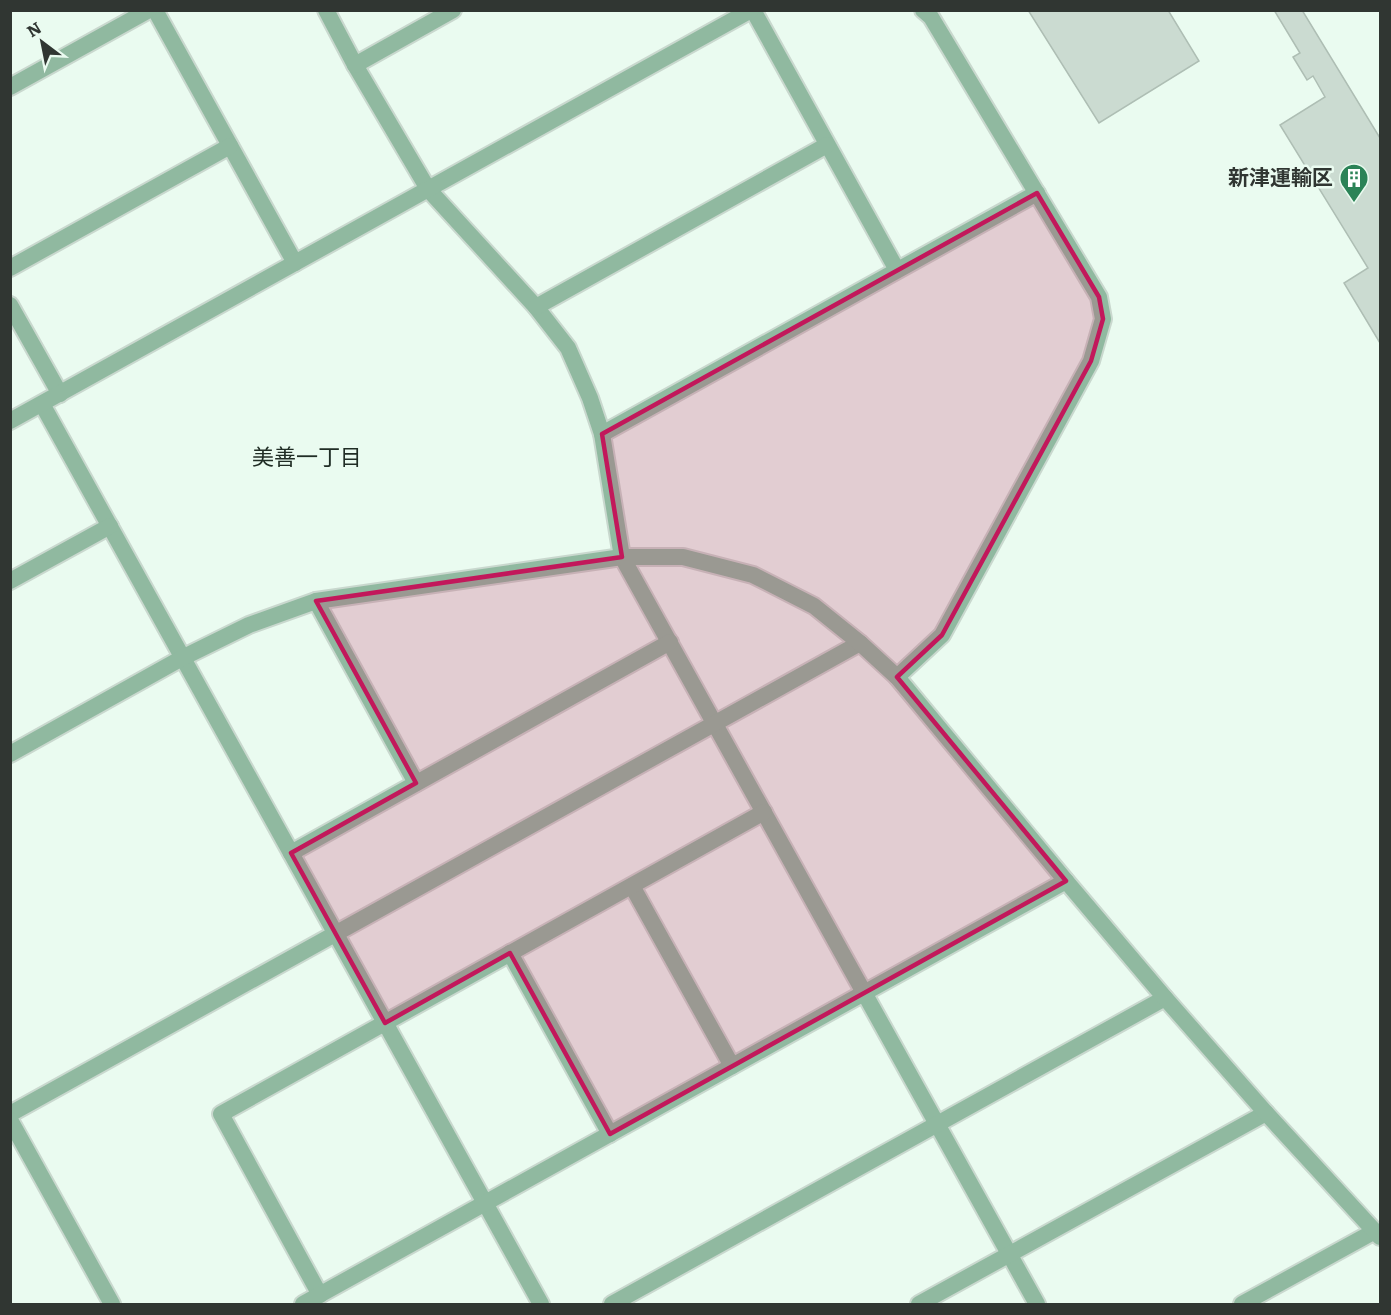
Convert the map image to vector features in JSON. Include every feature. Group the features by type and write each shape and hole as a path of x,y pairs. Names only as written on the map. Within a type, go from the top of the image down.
{"street":[{"path":"10,87 149,10"},
{"path":"155,10 295,263"},
{"path":"326,10 355,65 428,189 536,307 568,348 590,398 602,434 622,557 1037,1305"},
{"path":"355,65 453,10"},
{"path":"10,421 752,10 897,270"},
{"path":"897,677 942,635 1091,361 1103,319 1099,297 931,17 923,10"},
{"path":"536,307 827,145"},
{"path":"10,268 230,146"},
{"path":"602,434 1037,193"},
{"path":"10,305 60,394"},
{"path":"42,404 541,1305"},
{"path":"10,581 110,526"},
{"path":"10,754 182,658 249,625 316,602 622,557 683,557 753,575 813,606 860,643 897,677 1165,998 1266,1113 1378,1234 1242,1305"},
{"path":"316,602 416,783"},
{"path":"291,853 670,642"},
{"path":"10,1114 860,643"},
{"path":"320,1295 221,1114 764,812"},
{"path":"303,1305 1066,881"},
{"path":"632,886 732,1066"},
{"path":"510,953 610,1134"},
{"path":"612,1305 1165,998"},
{"path":"919,1305 1266,1113"},
{"path":"10,1120 112,1305"}],"highlighted area":[{"path":"1037,193 1099,297 1103,319 1091,361 942,635 897,677 1066,881 610,1134 510,953 385,1023 291,853 416,783 316,601 622,557 602,434"}],"building":[{"path":"1028,10 1168,10 1199,61 1099,123"},
{"name":"新津運輸区","path":"1274,10 1302,10 1380,138 1380,343 1344,283 1368,268 1280,125 1325,97 1313,76 1307,80 1293,57 1300,53"}],"place":[{"name":"新津運輸区","path":"1354,204"}],"district":[{"name":"美善一丁目","path":"307,457"}]}
